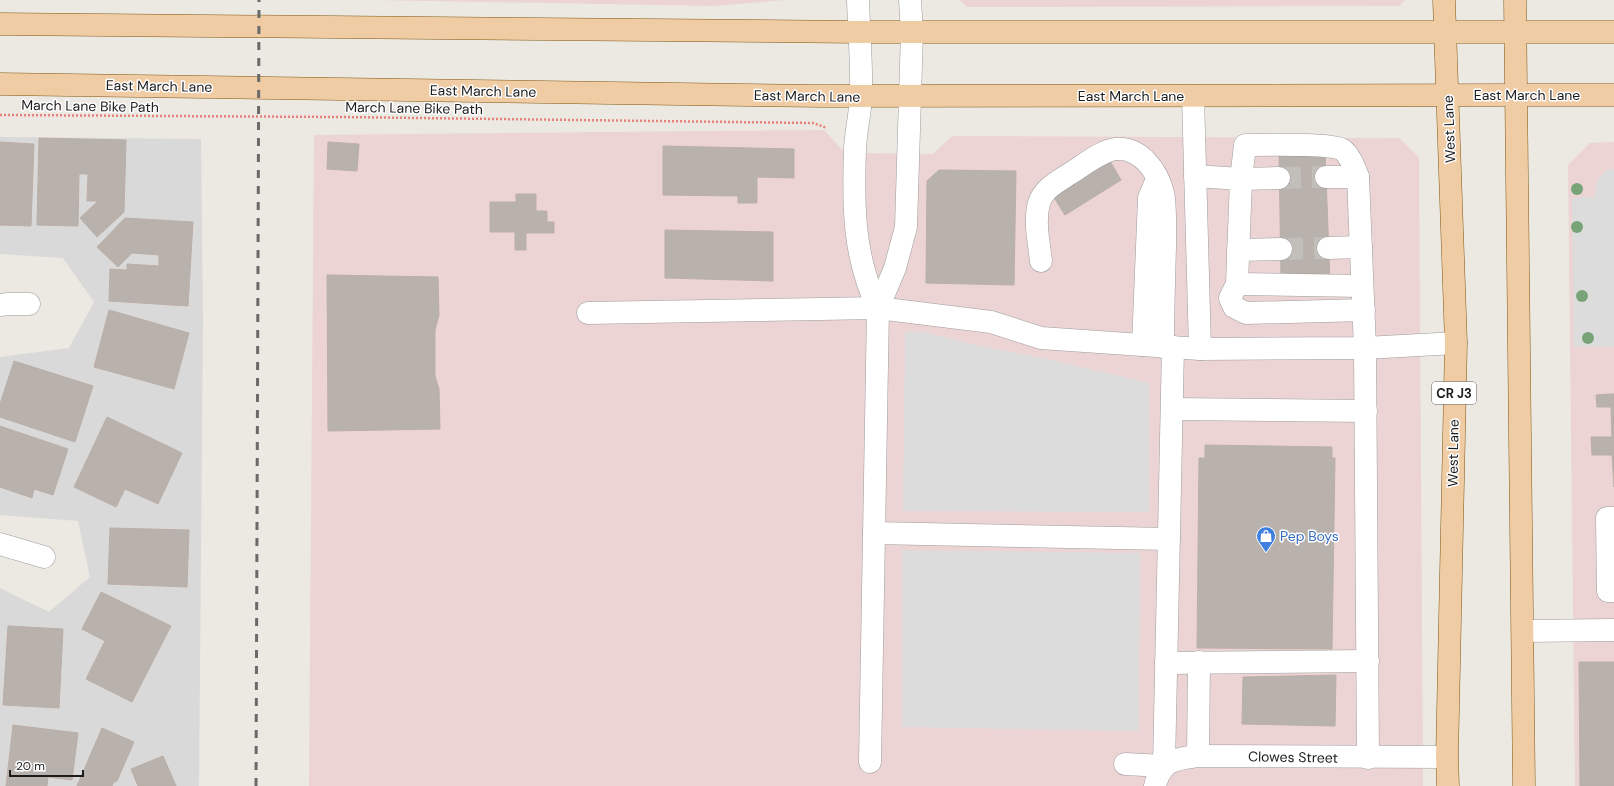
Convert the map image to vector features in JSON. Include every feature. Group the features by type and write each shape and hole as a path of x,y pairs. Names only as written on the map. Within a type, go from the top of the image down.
{"main road":[{"name":"West Lane","path":"1444,0 1456,343 1447,757 1448,786"},
{"path":"1515,0 1524,786"},
{"path":"0,24 859,32 1614,32"},
{"name":"East March Lane","path":"0,84 861,97 1614,95"}],"street":[{"path":"858,0 861,97 855,147 854,218 861,263 868,287 878,308"},
{"path":"870,762 878,308 895,268 906,227 911,97 912,32 910,0"},
{"path":"1193,96 1200,349"},
{"path":"1364,310 1246,313 1234,307 1230,298 1237,284 1241,179 1245,145 1328,146 1342,149 1350,157 1358,177 1364,310 1365,348 1368,758"},
{"path":"1041,261 1037,227 1039,204 1043,194 1054,184 1101,154 1116,149 1129,150 1150,165 1157,179 1149,198 1159,347 1172,409 1164,766 1157,779 1156,786"},
{"path":"1195,176 1241,179 1279,178"},
{"path":"1326,177 1358,177"},
{"path":"1328,248 1361,247"},
{"path":"1238,250 1281,249"},
{"path":"1237,284 1362,286"},
{"path":"0,305 29,304"},
{"path":"588,312 878,308 991,322 1041,338 1200,349 1365,348 1456,343"},
{"path":"1172,409 1366,411"},
{"path":"1614,518 1607,518 1608,591 1614,591"},
{"path":"874,533 1169,539"},
{"path":"0,544 44,557"},
{"path":"1523,631 1614,630"},
{"path":"1166,663 1368,661"},
{"path":"1198,756 1199,662"},
{"name":"Clowes Street","path":"1164,766 1176,759 1198,756 1368,758 1447,757"},
{"path":"1125,764 1164,766"}],"path":[{"name":"March Lane Bike Path","path":"0,115 339,117 813,123 827,128"}],"shaded area":[{"path":"376,0 785,0 713,6"},
{"path":"960,0 1405,0 1399,6 967,7"},
{"path":"824,130 845,153 933,154 952,136 1399,138 1419,157 1423,786 309,786 314,135"},
{"path":"0,137 201,139 203,320 199,786 0,786 0,588 49,612 90,577 78,521 0,515 0,357 69,348 94,302 63,258 0,254"},
{"path":"1614,142 1614,786 1575,786 1568,165 1590,143"},
{"path":"1614,169 1614,347 1574,347 1572,198 1594,197 1597,181 1606,170"},
{"path":"905,332 923,332 1149,383 1149,512 903,511"},
{"path":"902,550 1140,553 1139,731 902,727"}],"building":[{"path":"39,138 126,140 124,212 97,237 80,218 98,201 87,201 88,174 79,174 78,226 37,225"},
{"path":"0,142 34,144 31,226 0,225"},
{"path":"328,142 359,144 357,171 327,169"},
{"path":"663,146 794,149 794,178 757,177 757,203 738,203 738,196 663,195"},
{"path":"1325,151 1330,281 1281,280 1279,152"},
{"path":"1110,161 1121,180 1065,215 1053,196"},
{"path":"939,170 1016,171 1014,285 926,283 927,181"},
{"path":"516,194 536,194 536,211 547,211 547,222 554,222 554,233 526,233 526,250 515,250 515,232 490,232 490,202 516,202"},
{"path":"125,218 193,222 188,306 109,301 110,269 127,270 127,264 159,266 159,255 132,253 118,267 97,247"},
{"path":"665,230 773,232 773,281 665,278"},
{"path":"327,275 438,277 439,315 435,330 435,376 439,389 440,429 328,431"},
{"path":"109,310 189,333 174,389 94,367"},
{"path":"14,361 93,386 75,442 0,417 0,404"},
{"path":"1614,394 1614,487 1612,455 1592,455 1591,437 1612,437 1611,407 1597,407 1596,395"},
{"path":"107,417 182,453 158,504 125,489 116,507 74,487"},
{"path":"0,426 68,449 53,495 34,489 32,498 0,487"},
{"name":"Pep Boys","path":"1205,445 1332,447 1332,458 1335,458 1332,649 1197,648 1199,458 1205,458"},
{"path":"110,528 189,530 187,587 108,584"},
{"path":"101,592 171,626 132,702 86,679 105,641 82,629"},
{"path":"8,626 63,629 59,708 3,705"},
{"path":"1579,662 1614,662 1614,786 1580,786"},
{"path":"1336,675 1335,726 1242,724 1243,677"},
{"path":"13,725 78,733 72,780 48,777 47,786 6,786"},
{"path":"102,728 134,742 117,781 114,782 112,786 77,786"},
{"path":"163,756 176,786 138,786 131,769"}],"tunnel":[{"path":"1279,178 1326,177"},
{"path":"1281,249 1328,248"}],"railway":[{"path":"256,786 259,0"}],"place":[{"name":"Pep Boys","path":"1266,553"}]}
